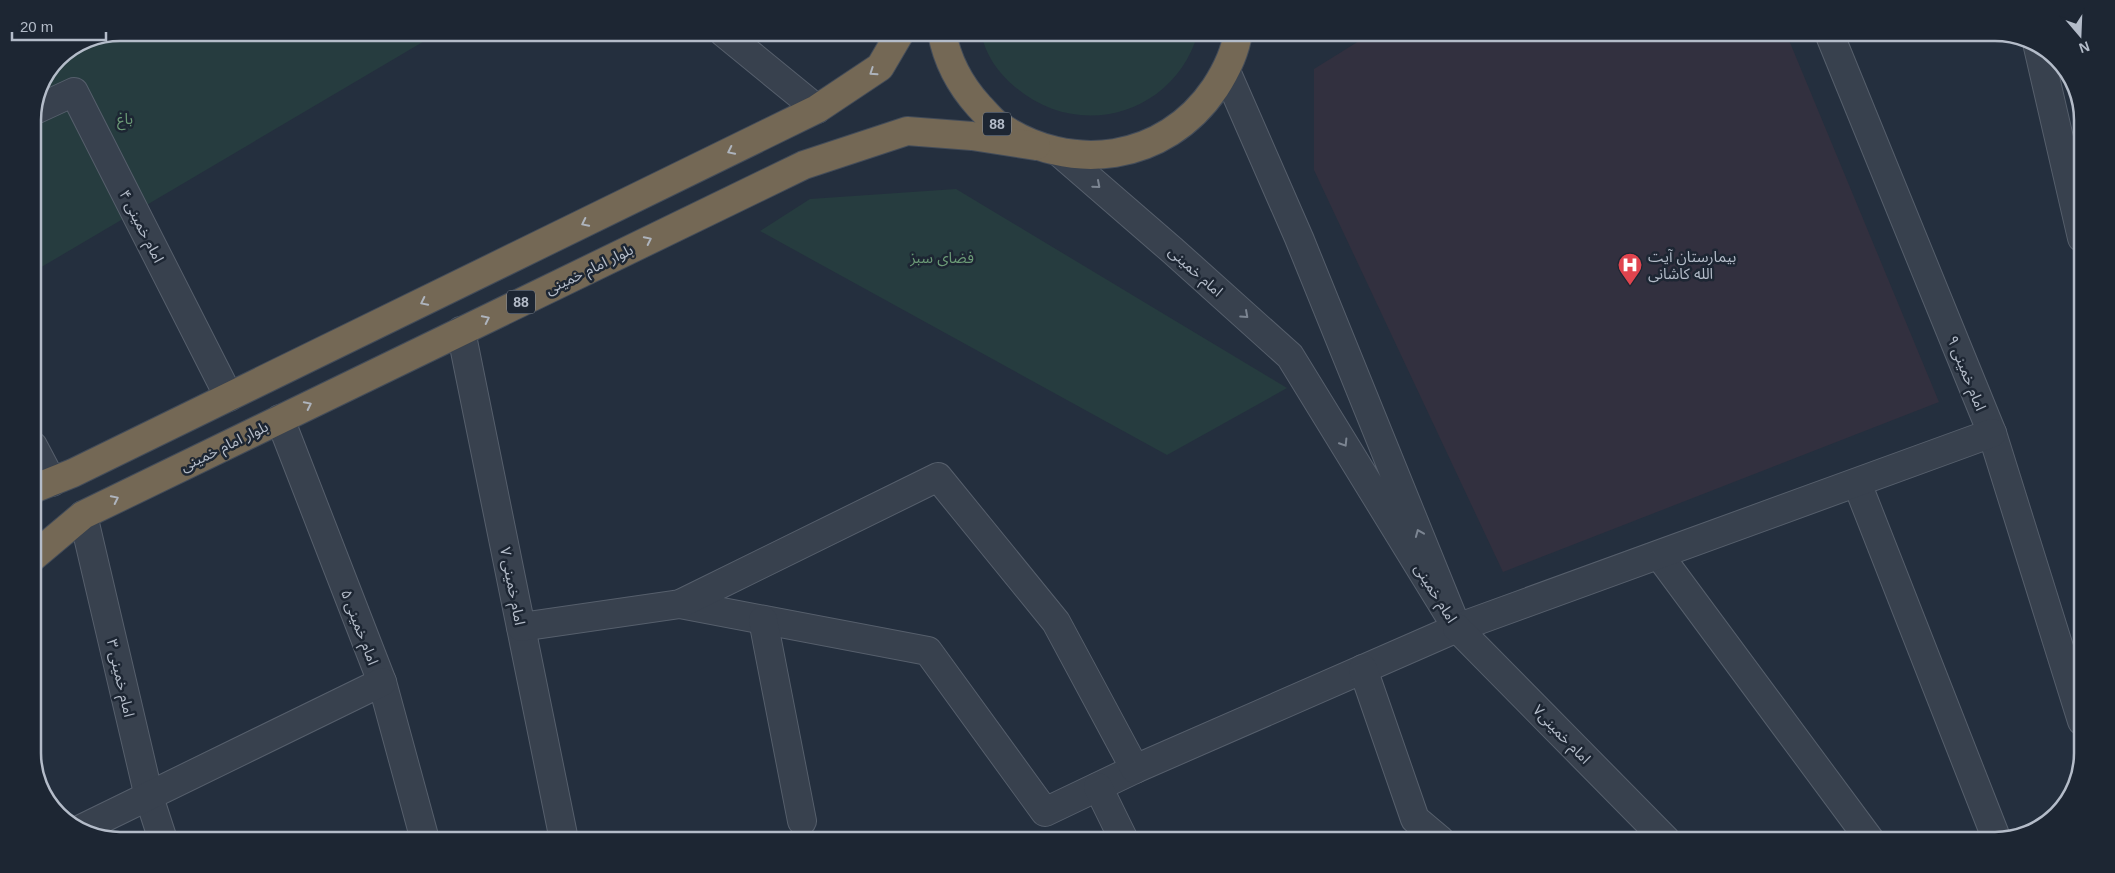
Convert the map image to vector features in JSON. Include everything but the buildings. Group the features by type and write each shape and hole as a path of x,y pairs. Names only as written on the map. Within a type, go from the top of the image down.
{"highway":[{"path":"42,485 73,473 816,110 880,67 895,41"},
{"name":"88","path":"944,41 945,50 965,91 996,124 1048,150 1100,155 1139,148 1174,130 1204,104 1226,71 1239,41"},
{"name":"بلوار امام خمینی","path":"41,550 83,515 804,165 906,131 972,136 1048,150"}],"street":[{"path":"735,41 816,110"},
{"name":"امام خمینی ۹","path":"1834,41 1992,433 2074,691"},
{"path":"2040,56 2074,203"},
{"name":"امام خمینی","path":"1226,71 1299,238 1457,628"},
{"name":"امام خمینی ۴","path":"43,106 74,92 229,397"},
{"name":"امام خمینی","path":"1048,150 1172,250 1290,356 1457,628"},
{"name":"امام خمینی ۷","path":"461,331 562,832"},
{"name":"امام خمینی ۵","path":"280,419 382,682 423,832"},
{"path":"680,604 928,651 1044,812 1135,769 1457,628 1992,433"},
{"path":"521,627 680,604 938,477 1056,622 1135,769"},
{"path":"1857,483 1994,832"},
{"name":"امام خمینی ۳","path":"83,515 149,796 160,832"},
{"path":"1659,555 1864,832"},
{"path":"763,620 802,821"},
{"name":"امام خمینی۷","path":"1457,628 1658,832"},
{"path":"1364,669 1415,819 1430,832"},
{"path":"89,825 382,682"},
{"path":"1098,786 1120,832"}],"shaded area":[{"name":"بیمارستان آیت الله کاشانی","path":"1359,41 1789,41 1939,402 1503,572 1314,170 1314,69"}],"green space":[{"name":"باغ","path":"120,41 424,41 41,267 41,115 47,90 55,76 64,64 76,55 90,47"},
{"path":"983,41 1195,41 1186,61 1169,83 1147,100 1122,111 1095,115 1067,113 1040,104 1015,87 1003,76 993,63"},
{"name":"فضای سبز","path":"956,189 1287,388 1167,455 760,231 810,199"}],"place":[{"name":"بیمارستان آیت الله کاشانی","path":"1630,286"}]}
